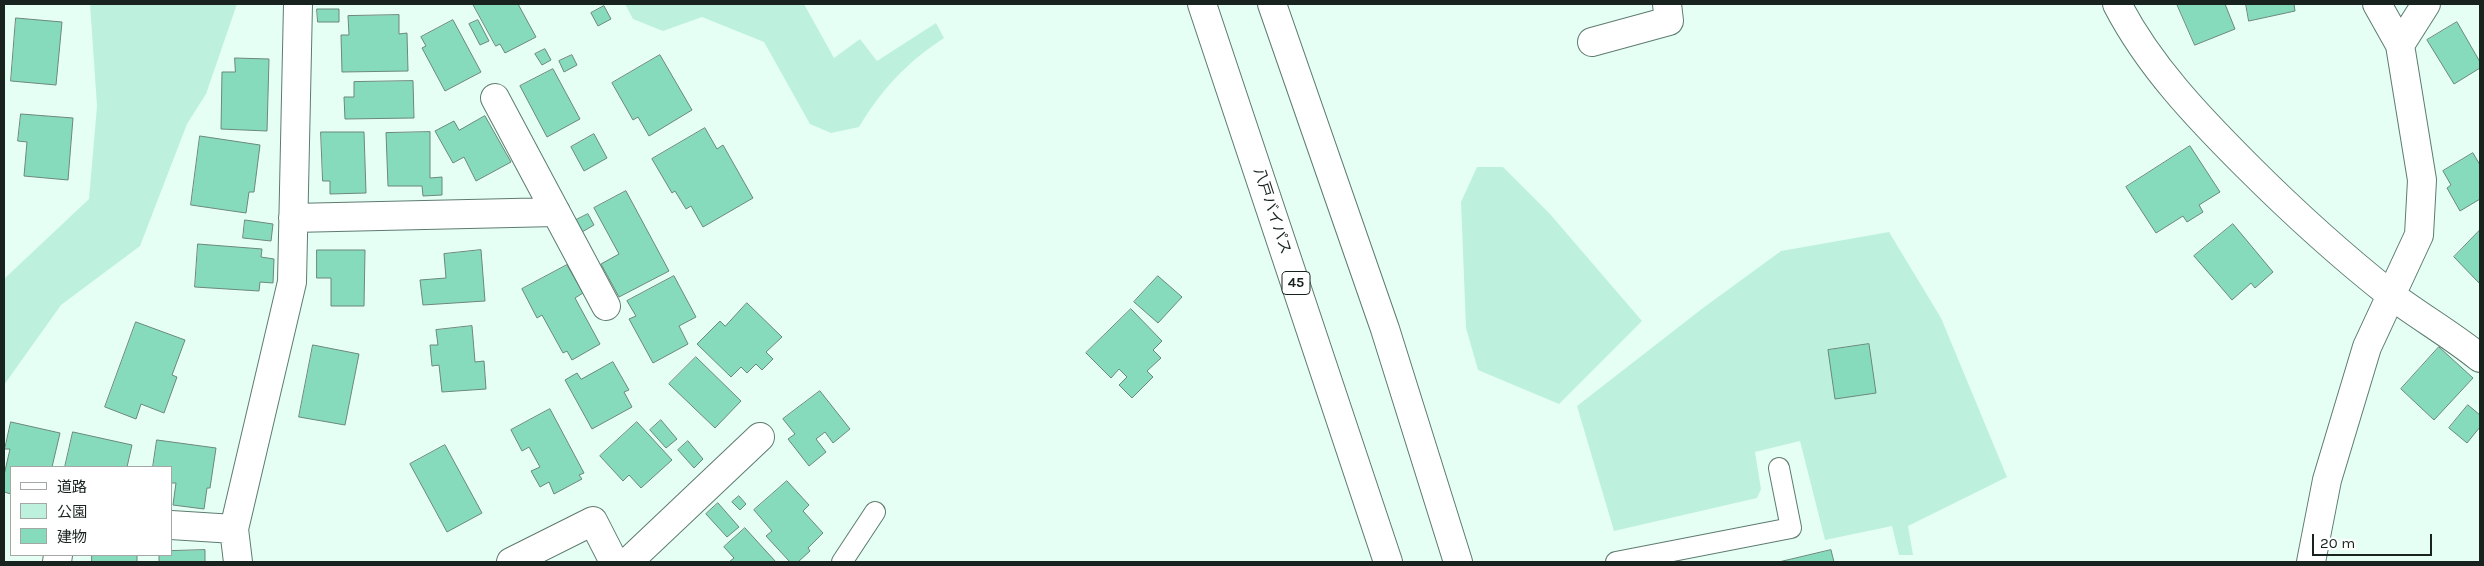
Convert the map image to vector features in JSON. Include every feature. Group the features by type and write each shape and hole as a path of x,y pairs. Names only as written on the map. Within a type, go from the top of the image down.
{"main road":[{"path":"238,562 234,529 292,282 298,4"},
{"name":"八戸バイパス","path":"1202,4 1388,562"},
{"path":"1272,4 1386,329 1458,562"},
{"path":"1592,42 1670,21 1667,4"},
{"path":"2117,4 2131,31 2191,110 2309,228 2392,296 2460,341 2480,358"},
{"path":"2311,562 2327,480 2367,346 2419,235 2422,180 2400,45 2377,4"},
{"path":"2400,45 2426,4"},
{"path":"495,98 606,306"},
{"path":"293,218 556,212"},
{"path":"628,562 760,437"},
{"path":"511,562 593,521 614,562"},
{"path":"172,525 234,529"}],"lane":[{"path":"1616,562 1791,528 1780,468"},
{"path":"842,562 875,512"}],"green space":[{"path":"90,4 237,4 206,94 187,124 140,246 61,305 4,385 4,279 89,199 97,106"},
{"path":"625,4 804,4 834,58 860,39 877,61 936,23 944,38 906,67 886,89 859,127 831,133 810,124 764,42 702,17 663,31 633,19"},
{"path":"1477,167 1503,167 1550,214 1642,321 1559,404 1478,370 1466,328 1461,202"},
{"path":"1889,232 1941,318 2007,477 1908,526 1913,555 1899,555 1892,526 1825,540 1800,441 1755,452 1761,489 1757,498 1614,531 1577,406 1703,308 1781,251"}],"building":[{"path":"473,4 518,4 536,37 505,53 500,44 496,46"},
{"path":"2177,4 2225,4 2235,29 2195,45"},
{"path":"2246,4 2294,4 2295,11 2249,21"},
{"path":"604,6 611,19 598,26 591,13"},
{"path":"317,9 339,9 339,22 318,22"},
{"path":"399,15 399,34 407,33 408,71 342,72 341,35 349,35 348,16"},
{"path":"16,18 62,22 56,85 11,81"},
{"path":"453,20 481,72 445,91 422,48 426,46 421,37"},
{"path":"478,20 489,41 480,45 469,24"},
{"path":"2457,22 2480,62 2480,68 2454,84 2427,40"},
{"path":"545,49 551,60 542,65 535,54"},
{"path":"572,55 577,65 564,72 559,61"},
{"path":"660,55 692,110 649,136 638,117 633,120 612,83"},
{"path":"235,58 269,59 267,131 221,129 222,72 235,72"},
{"path":"553,69 580,119 547,137 520,86"},
{"path":"413,81 414,118 345,119 344,97 354,97 354,82"},
{"path":"21,114 73,118 68,180 24,176 27,142 18,141"},
{"path":"485,116 511,162 476,181 464,157 453,163 435,131 454,121 459,130"},
{"path":"705,128 717,149 723,145 753,198 703,227 691,206 686,209 675,191 672,193 652,159"},
{"path":"321,132 364,132 366,193 330,194 330,181 323,181"},
{"path":"430,132 430,178 442,177 442,195 423,196 422,186 388,186 386,133"},
{"path":"594,134 607,158 584,171 571,147"},
{"path":"200,136 260,145 254,192 249,192 246,213 191,205"},
{"path":"2190,146 2220,192 2199,205 2203,212 2187,222 2183,216 2156,233 2126,187"},
{"path":"2473,153 2480,165 2480,199 2460,211 2447,188 2451,185 2443,171"},
{"path":"626,191 669,271 619,297 601,264 619,254 594,208"},
{"path":"588,214 594,225 582,232 576,220"},
{"path":"245,220 273,224 271,241 243,238"},
{"path":"2233,224 2273,272 2255,288 2251,283 2232,300 2194,256"},
{"path":"2480,230 2480,284 2454,257"},
{"path":"198,244 262,249 261,257 274,259 273,283 260,282 259,291 195,287"},
{"path":"317,250 365,250 364,306 331,306 331,278 317,278"},
{"path":"481,250 485,301 423,305 420,280 446,278 444,254"},
{"path":"567,265 583,293 575,298 600,344 572,360 567,351 563,353 542,315 537,318 522,289"},
{"path":"674,276 696,317 679,326 688,344 653,363 629,319 636,316 627,301"},
{"path":"1158,276 1182,297 1158,323 1134,302"},
{"path":"747,303 782,337 766,352 773,359 762,370 756,364 747,373 741,367 731,377 697,344 720,321 725,326"},
{"path":"1131,309 1162,341 1153,350 1161,358 1147,371 1153,377 1132,398 1119,385 1127,377 1119,369 1111,378 1086,353"},
{"path":"136,322 185,340 172,375 177,377 164,413 141,404 136,419 105,407"},
{"path":"472,326 475,362 484,361 486,389 442,392 439,365 432,366 430,345 438,345 436,330"},
{"path":"1869,344 1876,393 1835,399 1828,350"},
{"path":"313,345 359,354 345,425 299,417"},
{"path":"2439,347 2473,378 2434,420 2401,389"},
{"path":"696,357 741,401 715,428 669,384"},
{"path":"613,362 629,390 624,392 632,407 592,429 565,380 577,373 581,379"},
{"path":"820,391 850,429 833,443 825,432 816,439 826,452 809,466 788,439 795,434 783,419"},
{"path":"2468,405 2480,415 2480,427 2467,443 2449,428"},
{"path":"550,409 584,473 579,475 582,479 554,494 549,482 540,487 531,471 540,467 529,447 522,451 511,430"},
{"path":"661,420 677,439 666,448 650,430"},
{"path":"11,422 60,433 52,466 10,466 10,494 4,492 4,475 10,449 5,449"},
{"path":"637,422 672,460 641,488 629,475 623,481 600,456"},
{"path":"73,432 132,445 127,466 65,466"},
{"path":"157,440 216,448 210,488 207,488 204,509 173,505 176,483 172,483 172,466 153,466"},
{"path":"688,441 703,459 694,468 678,450"},
{"path":"445,445 482,513 447,532 410,464"},
{"path":"787,481 809,505 803,511 823,533 808,548 810,551 798,562 790,562 766,536 772,531 754,510"},
{"path":"739,496 746,504 740,510 732,502"},
{"path":"718,503 739,527 727,537 706,514"},
{"path":"745,528 776,562 729,562 734,558 724,547"},
{"path":"205,550 205,562 159,562 159,556 172,556 172,551"},
{"path":"1831,550 1834,562 1779,562"},
{"path":"92,556 137,556 137,562 92,562"}]}
